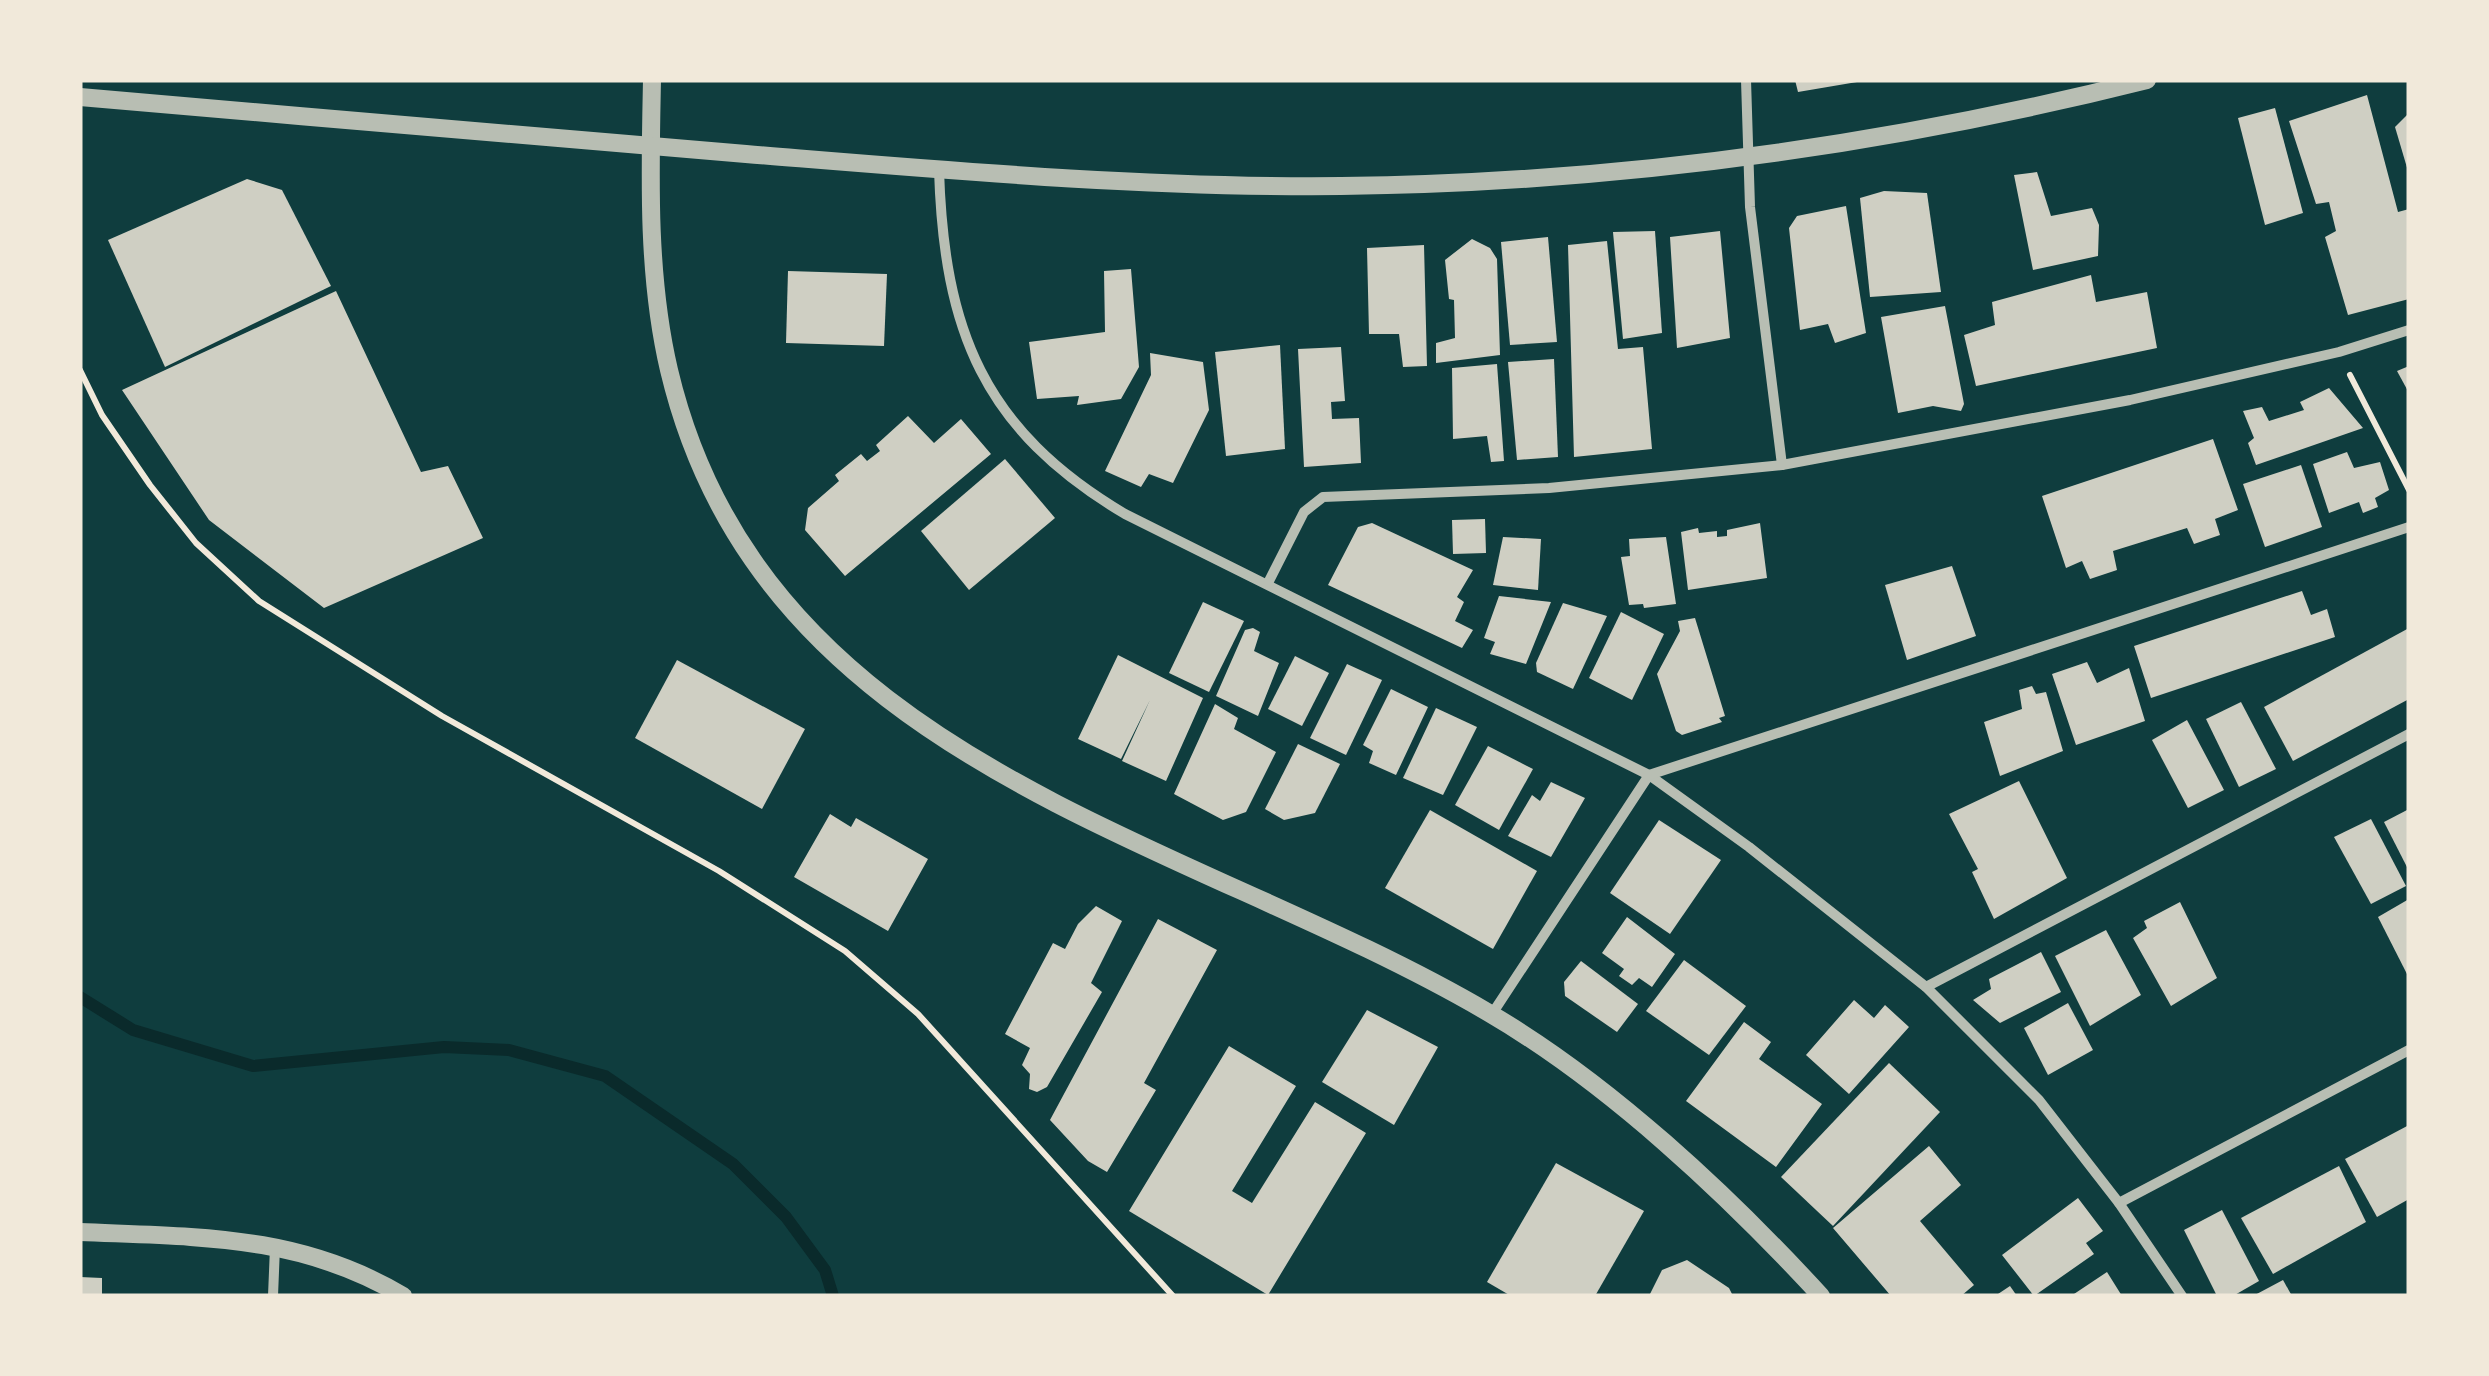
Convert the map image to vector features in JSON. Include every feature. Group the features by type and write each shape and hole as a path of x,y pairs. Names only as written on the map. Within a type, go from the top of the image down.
{"street":[{"path":"652,80 651,147 660,317 670,372 688,428 738,536 809,633 903,715 994,772 1492,1014 1652,1133 1766,1237 1821,1296"},
{"path":"1746,80 1746,158 1782,465"},
{"path":"80,97 1099,182 1344,186 1573,175 1746,158 1968,120 2147,80"},
{"path":"939,170 948,279 964,337 992,391 1034,449 1080,487 1126,514 1649,775 1749,847 1926,988 2039,1100 2119,1203 2182,1296"},
{"path":"1268,583 1304,512 1323,497 1549,488 1782,465 2130,400 2339,352 2409,330"},
{"path":"1492,1014 1649,775 2409,527"},
{"path":"1926,988 2409,734"},
{"path":"2119,1203 2409,1050"},
{"path":"80,1232 275,1244 330,1260 404,1296"},
{"path":"273,1296 275,1244"}],"path":[{"path":"2339,352 2409,490"},
{"path":"80,370 102,415 150,486 196,543 259,601 442,716 719,872 846,951 918,1014 1173,1296"}],"building":[{"path":"1795,80 1857,80 1857,82 1798,92"},
{"path":"2367,95 2398,212 2409,209 2409,299 2348,315 2325,237 2336,231 2329,202 2316,204 2289,121"},
{"path":"2275,108 2303,213 2265,225 2238,118"},
{"path":"2409,113 2409,171 2408,171 2395,127"},
{"path":"2037,172 2051,216 2092,208 2099,225 2098,256 2033,270 2014,175"},
{"path":"247,179 282,190 331,286 165,367 108,240"},
{"path":"1884,191 1927,193 1941,292 1870,297 1860,198"},
{"path":"1846,206 1866,333 1835,343 1828,324 1800,330 1789,228 1797,216"},
{"path":"1655,231 1662,333 1623,339 1613,232"},
{"path":"1720,231 1730,338 1677,348 1670,237"},
{"path":"1548,237 1557,342 1510,345 1501,242"},
{"path":"1472,239 1490,248 1497,259 1500,355 1436,363 1436,343 1455,338 1454,300 1449,299 1445,260"},
{"path":"1607,241 1618,349 1643,347 1652,449 1574,457 1568,245"},
{"path":"1424,245 1427,366 1403,367 1399,334 1369,334 1367,248"},
{"path":"1131,269 1139,367 1121,399 1077,405 1079,396 1037,399 1029,342 1105,332 1104,271"},
{"path":"788,271 887,274 884,346 786,343"},
{"path":"2091,275 2096,302 2147,292 2157,348 1976,386 1964,335 1995,325 1992,302"},
{"path":"336,291 421,472 448,466 483,538 324,608 209,520 122,390"},
{"path":"1945,306 1964,404 1961,411 1933,406 1898,413 1881,317"},
{"path":"1280,345 1285,449 1226,456 1215,352"},
{"path":"1341,347 1345,401 1331,402 1332,419 1359,418 1361,463 1304,467 1298,349"},
{"path":"1150,353 1203,362 1209,410 1173,483 1149,474 1141,487 1105,471 1151,375"},
{"path":"1554,359 1558,457 1517,460 1508,362"},
{"path":"1497,364 1504,461 1491,462 1487,436 1453,439 1452,368"},
{"path":"2409,366 2409,393 2397,371"},
{"path":"2329,388 2363,428 2256,465 2248,443 2254,438 2243,411 2262,407 2269,421 2304,410 2300,402"},
{"path":"908,416 934,443 961,419 991,454 845,576 805,530 808,508 839,481 835,475 861,454 867,461 880,451 876,445"},
{"path":"2213,439 2238,510 2215,519 2220,535 2194,544 2187,528 2113,551 2117,570 2090,579 2082,561 2066,568 2042,496"},
{"path":"2347,452 2354,468 2380,462 2389,490 2375,498 2378,507 2363,513 2359,502 2329,513 2313,464"},
{"path":"1005,459 1055,518 969,590 921,531"},
{"path":"2301,465 2322,527 2265,547 2243,484"},
{"path":"1485,519 1486,553 1453,554 1452,520"},
{"path":"1372,523 1473,570 1457,597 1464,602 1455,621 1473,630 1462,648 1328,585 1358,527"},
{"path":"1760,523 1767,578 1688,590 1681,532 1698,528 1699,533 1717,531 1717,537 1727,536 1727,530"},
{"path":"1503,537 1541,539 1538,590 1493,585"},
{"path":"1666,537 1676,604 1644,608 1643,604 1629,605 1621,557 1630,556 1629,539"},
{"path":"1952,566 1976,636 1907,660 1885,585"},
{"path":"2302,591 2311,615 2327,609 2335,637 2151,698 2134,646"},
{"path":"1499,596 1551,602 1526,664 1490,654 1495,642 1484,638"},
{"path":"1203,602 1244,621 1209,692 1169,673"},
{"path":"1563,603 1607,616 1573,689 1537,672 1536,663"},
{"path":"1621,612 1664,634 1632,700 1589,678"},
{"path":"1695,618 1725,716 1719,718 1722,722 1682,735 1676,731 1657,674 1680,631 1678,621"},
{"path":"1253,628 1260,632 1254,651 1279,663 1258,716 1216,696 1245,630"},
{"path":"2409,628 2409,699 2293,761 2264,707"},
{"path":"1118,655 1203,698 1166,781 1122,761 1150,700 1121,759 1078,739"},
{"path":"1295,656 1329,673 1302,726 1268,709"},
{"path":"677,660 805,729 762,809 635,738"},
{"path":"2087,662 2097,683 2129,668 2145,721 2076,745 2052,674"},
{"path":"1347,664 1382,680 1346,755 1310,738"},
{"path":"2032,686 2036,694 2046,692 2063,751 2000,776 1984,722 2022,709 2019,690"},
{"path":"1391,689 1428,707 1396,775 1369,763 1373,751 1363,745"},
{"path":"2241,702 2276,769 2239,787 2206,719"},
{"path":"1215,704 1238,718 1234,729 1276,752 1246,812 1223,820 1174,794"},
{"path":"1436,708 1477,727 1443,795 1403,778"},
{"path":"2187,720 2224,790 2188,808 2152,740"},
{"path":"1298,744 1340,764 1315,813 1284,820 1265,809"},
{"path":"1488,746 1533,769 1499,830 1455,805"},
{"path":"2019,781 2067,878 1994,919 1972,872 1978,869 1949,814"},
{"path":"1551,782 1585,798 1551,857 1508,836 1532,795 1540,801"},
{"path":"2409,809 2409,871 2384,822"},
{"path":"1430,810 1537,871 1493,949 1385,888"},
{"path":"830,814 851,827 856,818 928,859 888,931 794,877"},
{"path":"2371,819 2406,886 2371,904 2334,837"},
{"path":"1659,820 1721,860 1670,934 1610,893"},
{"path":"2409,899 2409,978 2378,917"},
{"path":"2180,902 2217,978 2171,1006 2133,938 2147,928 2144,921"},
{"path":"1096,906 1122,921 1091,983 1102,992 1047,1087 1037,1092 1029,1089 1030,1074 1022,1065 1030,1048 1005,1034 1053,943 1065,949 1078,924"},
{"path":"1627,917 1675,954 1652,987 1639,978 1632,985 1619,976 1624,969 1602,953"},
{"path":"1158,919 1217,950 1144,1083 1156,1090 1107,1172 1088,1161 1050,1120"},
{"path":"2106,930 2141,995 2090,1026 2055,956"},
{"path":"2041,952 2061,992 2000,1023 1973,1000 1991,989 1989,979"},
{"path":"1684,960 1746,1006 1709,1055 1646,1011"},
{"path":"1581,961 1638,1004 1617,1032 1565,996 1564,982"},
{"path":"1854,1000 1874,1018 1885,1005 1909,1027 1849,1094 1806,1055"},
{"path":"2068,1003 2093,1050 2048,1075 2024,1028"},
{"path":"1367,1010 1438,1047 1394,1125 1322,1082"},
{"path":"1744,1022 1771,1042 1759,1059 1822,1104 1776,1167 1686,1101"},
{"path":"1229,1046 1296,1086 1232,1191 1252,1203 1315,1102 1366,1133 1268,1295 1129,1211"},
{"path":"1889,1063 1940,1112 1833,1226 1781,1177"},
{"path":"2409,1125 2409,1199 2377,1217 2345,1159"},
{"path":"1929,1146 1961,1185 1920,1221 1974,1285 1961,1296 1891,1296 1833,1228"},
{"path":"1556,1163 1644,1211 1595,1296 1511,1296 1487,1282"},
{"path":"2339,1166 2366,1222 2273,1274 2241,1218"},
{"path":"2078,1198 2103,1231 2086,1243 2094,1254 2034,1296 2002,1255"},
{"path":"2222,1210 2259,1281 2233,1296 2217,1296 2184,1230"},
{"path":"1687,1260 1729,1288 1733,1296 1649,1296 1662,1270"},
{"path":"2107,1272 2122,1296 2071,1296"},
{"path":"80,1277 102,1278 102,1296 80,1296"},
{"path":"2283,1280 2292,1296 2253,1296"},
{"path":"2010,1286 2017,1296 1995,1296"}],"waterway":[{"path":"80,997 133,1030 253,1066 444,1047 509,1050 605,1076 733,1164 786,1217 825,1270 833,1296"}]}
